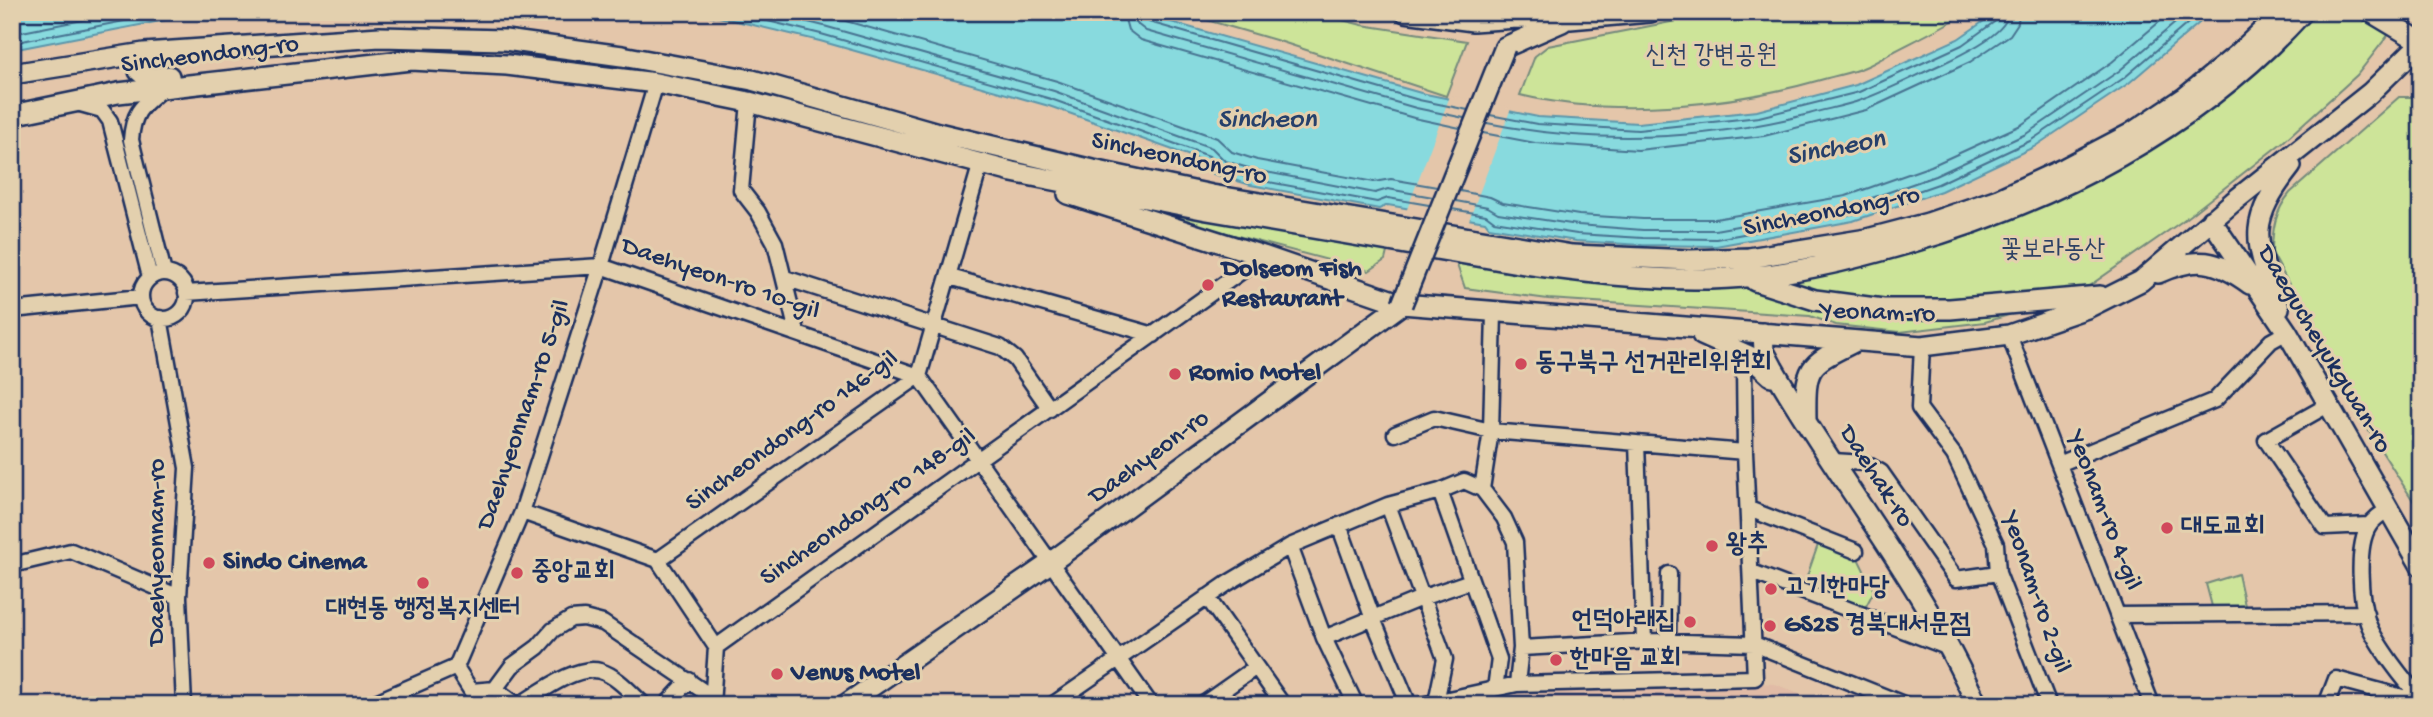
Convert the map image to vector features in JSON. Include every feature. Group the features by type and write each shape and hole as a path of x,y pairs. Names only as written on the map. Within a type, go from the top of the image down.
{"main road":[{"path":"1420,13 1473,21 1518,15 1570,19 1650,12"},
{"name":"Sincheondong-ro","path":"12,116 118,93 411,60 507,65 656,83 749,102 981,166 1208,210 1560,270 1673,278 1752,267 1928,223 1998,200 2130,134 2184,98 2239,53 2282,12"},
{"name":"Sincheondong-ro","path":"12,74 144,53 380,37 505,40 622,56 740,78 938,133 1080,167 1310,213 1572,255 1691,260 1752,267 1805,269 1911,243 1972,224 2066,186 2168,127 2215,93 2251,63 2303,12"},
{"path":"2371,12 2421,42"},
{"path":"1402,304 1500,51 1518,15"},
{"path":"1500,51 1570,19"},
{"path":"1473,21 1486,29 1500,51"},
{"name":"Yeonam-ro","path":"981,166 1263,256 1402,304 1922,346 2009,335 2087,308 2141,281 2211,220 2370,93 2421,42"},
{"path":"144,53 139,63 139,71 155,78 296,61 411,60"},
{"path":"2287,332 2261,256 2258,226 2272,191 2312,140"},
{"name":"Daegucheyukgwan-ro","path":"2211,220 2287,332 2421,566"},
{"path":"2141,281 2180,264 2198,261 2223,268 2259,291"},
{"path":"1752,267 1755,281 1815,300 1883,309 1950,309 2112,295"},
{"name":"Daehyeon-ro","path":"845,705 1050,563 1402,304"},
{"path":"1684,328 1749,356 1776,381"},
{"name":"Daehak-ro","path":"1763,333 1764,351 1776,381 1806,419 1885,539 1949,648 1977,705"},
{"path":"1806,419 1805,390 1809,371 1823,358 1856,341"}],"street":[{"name":"Daehyeonnam-ro 5-gil","path":"456,667 522,512 656,83"},
{"path":"157,275 131,140 133,120 138,111 164,88"},
{"path":"72,102 102,110 110,121 157,275"},
{"path":"749,102 741,190 758,212 775,243 797,332"},
{"name":"Sincheondong-ro 146-gil","path":"658,560 919,376 981,166"},
{"name":"Sincheondong-ro 148-gil","path":"716,647 1263,256"},
{"name":"Daehyeon-ro 10-gil","path":"186,293 601,266 919,376"},
{"path":"157,275 178,277 183,283 185,305 175,316 160,318 147,311 141,297 142,290 157,275"},
{"path":"950,277 1154,334"},
{"name":"Sincheondong-ro 146-gil","path":"785,278 1000,347 1009,352 1050,409"},
{"path":"12,310 141,297"},
{"path":"1482,489 1491,431 1494,313"},
{"name":"Daehyeonnam-ro","path":"160,318 187,468 179,597 184,705"},
{"path":"2059,464 2214,400 2271,341 2287,332"},
{"name":"Yeonam-ro 4-gil","path":"2009,335 2152,705"},
{"name":"Yeonam-ro 2-gil","path":"1922,346 1919,408 1954,455 1996,544 1998,573 2049,705"},
{"path":"1421,705 1517,684 1755,678 1744,366 1733,348"},
{"path":"919,376 1151,705"},
{"path":"1745,388 1752,380 1776,381"},
{"path":"2328,405 2266,440 2325,527 2369,525"},
{"path":"1395,433 1434,418 1491,431 1745,452"},
{"path":"1637,443 1644,641"},
{"path":"1833,461 1865,463 1881,472 1956,579 1998,573"},
{"path":"1052,705 1208,597 1290,546 1388,505 1440,491 1464,481 1482,489 1504,518 1515,542 1521,648 1517,684"},
{"path":"1440,491 1499,659 1495,688"},
{"path":"1388,505 1445,659 1436,702"},
{"path":"1749,509 1857,551"},
{"path":"2389,509 2369,525 2364,538 2361,575 2368,623 2388,656 2421,700"},
{"path":"522,512 658,560 716,647 712,701"},
{"path":"1339,526 1373,619 1409,705"},
{"path":"1290,546 1324,638 1356,705"},
{"path":"12,565 71,551 179,597"},
{"path":"1752,572 1949,648"},
{"path":"1668,641 1669,574"},
{"path":"1324,638 1471,581"},
{"path":"1208,597 1283,705"},
{"path":"2117,615 2367,614"},
{"path":"495,689 512,666 538,647 553,631 571,619 584,618 603,624 689,680 712,701"},
{"path":"1521,648 1644,641 1754,644 1906,705"},
{"path":"369,705 456,667 480,705"},
{"path":"1202,705 1256,667"},
{"path":"471,691 495,689 518,705 586,669 601,671 619,682 644,705"},
{"path":"2326,705 2336,679 2421,700"},
{"path":"666,705 689,680"}],"shaded area":[{"path":"1775,684 1826,705 1430,705 1525,691"}],"green space":[{"path":"1179,12 1311,12 1362,25 1467,41 1446,96 1279,41"},
{"name":"신천 강변공원","path":"1707,12 1968,12 1860,69 1750,96 1673,106 1634,107 1557,102 1520,95 1535,56 1548,46 1686,19"},
{"name":"꽃보라동산","path":"2311,12 2406,12 2357,75 2283,142 2181,222 2076,295 1985,322 1900,332 1836,325 1810,316 1548,299 1465,288 1456,262 1654,283 1922,247 2060,198 2121,168 2189,122"},
{"path":"2399,97 2421,97 2421,513 2370,433 2272,253 2275,221 2290,193"},
{"path":"1088,196 1388,248 1385,260 1369,271"},
{"path":"1819,542 1856,554 1874,591 1865,608 1804,585"},
{"path":"2238,574 2246,610 2213,610 2206,584"}],"water":[{"path":"12,12 206,12 12,50"},
{"path":"206,12 261,12 233,18"},
{"name":"Sincheon","path":"686,12 1136,12 1421,93 1538,117 1638,123 1757,111 1856,85 1958,39 1997,12 2212,12 2129,83 2034,147 1941,191 1853,221 1716,246 1576,241 1489,227 1485,222 1388,205 1379,209 1251,185 1213,174 1207,162 1049,106 820,41"}],"pier":[{"path":"1450,96 1511,108 1468,223 1406,212"}],"place":[{"name":"Dolseom Fish Restaurant","path":"1208,285"},
{"name":"동구북구 선거관리위원회","path":"1521,364"},
{"name":"Romio Motel","path":"1175,374"},
{"name":"대도교회","path":"2167,528"},
{"name":"왕추","path":"1712,546"},
{"name":"Sindo Cinema","path":"209,563"},
{"name":"중앙교회","path":"517,573"},
{"name":"대현동 행정복지센터","path":"423,583"},
{"name":"고기한마당","path":"1771,589"},
{"name":"언덕아래집","path":"1690,622"},
{"name":"GS25 경북대서문점","path":"1770,626"},
{"name":"한마음 교회","path":"1556,660"},
{"name":"Venus Motel","path":"777,674"}]}
